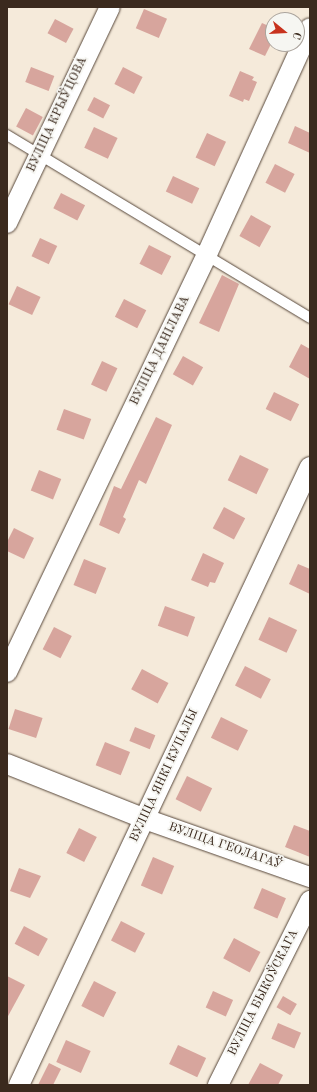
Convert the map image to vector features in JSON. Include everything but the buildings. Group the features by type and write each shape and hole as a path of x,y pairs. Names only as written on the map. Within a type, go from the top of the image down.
{"street":[{"name":"ВУЛІЦА КРЫЎЦОВА","path":"7,223 110,7"},
{"name":"ВУЛІЦА ДАНІЛАВА","path":"7,672 207,254 310,28"},
{"name":"ВУЛІЦА ЯНКІ КУПАЛЫ","path":"19,1085 310,467"},
{"name":"ВУЛІЦА ГЕОЛАГАЎ","path":"7,764 145,819 310,877"},
{"name":"ВУЛІЦА БЫКОЎСКАГА","path":"218,1085 310,901"}],"lane":[{"path":"7,135 38,156 207,254 310,318"}]}
